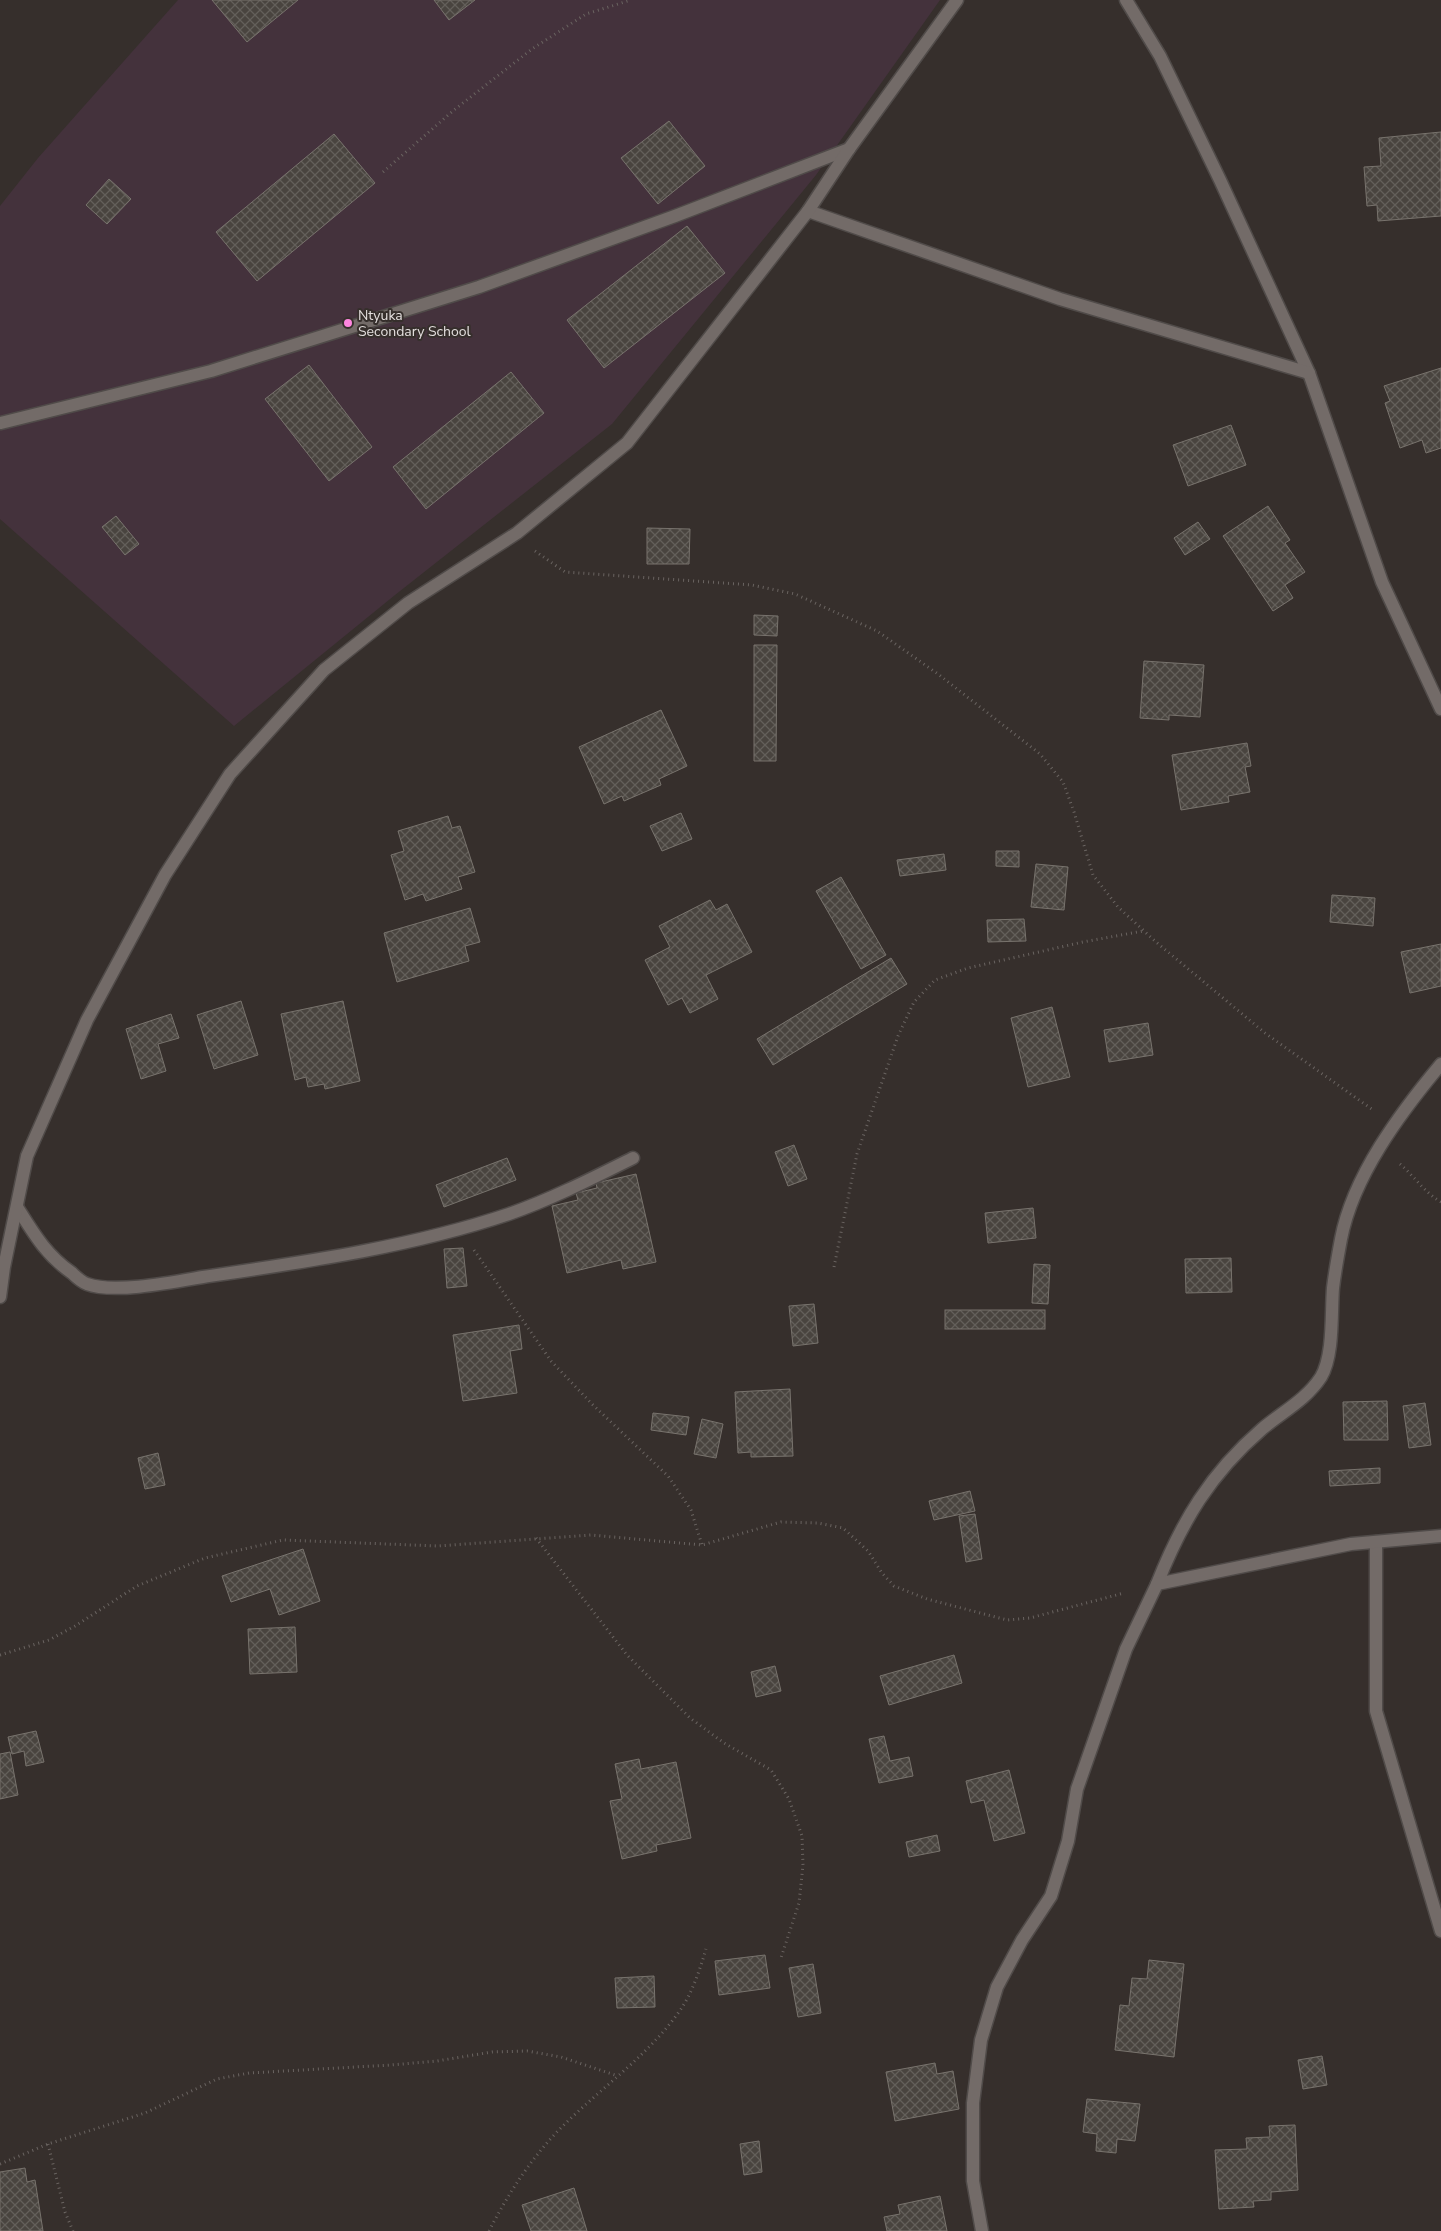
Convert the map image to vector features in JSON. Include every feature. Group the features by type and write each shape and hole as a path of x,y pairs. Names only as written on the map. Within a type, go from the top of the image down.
{"street":[{"path":"0,1297 4,1267 28,1156 87,1020 165,876 230,774 324,670 408,604 517,533 628,443 808,211 956,0"},
{"path":"1126,0 1160,56 1309,373 1382,582 1440,705"},
{"path":"1,423 211,371 479,287 850,150"},
{"path":"808,211 1060,299 1309,373"},
{"path":"982,2231 973,2181 973,2103 981,2040 997,1987 1022,1940 1051,1896 1068,1841 1077,1789 1126,1648 1157,1584 1170,1549 1187,1516 1207,1486 1262,1429 1302,1399 1321,1376 1327,1360 1333,1286 1348,1210 1364,1172 1395,1125 1441,1064"},
{"path":"17,1207 41,1246 61,1266 86,1284 109,1287 154,1285 351,1253 459,1229 509,1214 562,1193 633,1158"},
{"path":"1157,1584 1351,1544 1441,1536"},
{"path":"1376,1542 1376,1711 1441,1931"}],"path":[{"path":"383,172 454,110 532,49 586,14 630,0"},
{"path":"517,533 539,556 565,572 752,585 795,594 877,631 938,674 1040,754 1063,782 1093,876 1118,907 1143,931 1265,1033 1395,1125"},
{"path":"834,1267 857,1154 898,1036 914,1002 935,980 968,968 1143,931"},
{"path":"1383,1144 1431,1197 1441,1202"},
{"path":"459,1229 551,1361 592,1405 668,1476 691,1510 702,1545"},
{"path":"0,1655 49,1640 75,1626 136,1586 206,1558 283,1540 438,1546 591,1535 702,1545 781,1522 818,1523 843,1528 868,1551 882,1573 894,1586 927,1599 1008,1620 1030,1618 1157,1584"},
{"path":"535,1538 627,1655 690,1718 724,1743 771,1770 789,1799 802,1836 803,1865 799,1903 781,1958"},
{"path":"489,2231 522,2174 548,2143 593,2097 632,2065 682,2008 706,1950"},
{"path":"0,2164 48,2144 145,2113 217,2079 249,2073 391,2065 437,2061 492,2052 527,2051 561,2057 618,2076"},
{"path":"48,2144 65,2212 73,2231"}],"shaded area":[{"name":"Ntyuka Secondary School","path":"178,0 940,0 816,175 612,424 395,595 234,726 0,519 0,206 38,158"}],"building":[{"path":"212,0 298,0 247,42"},
{"path":"434,0 475,0 449,20"},
{"path":"669,121 705,166 658,204 621,158"},
{"path":"1441,132 1441,216 1378,221 1377,205 1367,206 1364,167 1381,166 1379,138"},
{"path":"334,134 375,183 257,281 216,232"},
{"path":"109,179 131,199 107,224 86,205"},
{"path":"687,226 725,273 604,368 567,320"},
{"path":"309,365 372,447 329,481 265,399"},
{"path":"1441,368 1441,448 1426,453 1422,440 1400,448 1385,403 1390,401 1384,386"},
{"path":"511,372 544,413 426,509 393,467"},
{"path":"1231,425 1246,465 1188,486 1173,445"},
{"path":"1268,506 1290,540 1285,543 1305,572 1285,585 1293,598 1273,611 1223,536"},
{"path":"116,516 139,544 125,555 102,527"},
{"path":"1198,522 1210,539 1185,555 1174,538"},
{"path":"647,528 690,529 689,564 647,564"},
{"path":"754,615 778,616 777,636 754,635"},
{"path":"754,645 777,645 776,761 754,761"},
{"path":"1144,661 1204,665 1200,717 1169,715 1169,720 1140,718"},
{"path":"661,710 687,766 659,779 661,785 624,801 622,796 604,804 579,747"},
{"path":"1247,743 1251,766 1245,767 1250,792 1228,796 1229,802 1181,810 1172,755"},
{"path":"681,813 692,839 662,851 650,826"},
{"path":"448,816 452,828 460,826 475,872 458,877 462,889 426,901 423,894 405,900 391,855 404,851 398,831"},
{"path":"996,851 1019,851 1019,867 996,866"},
{"path":"944,854 946,870 900,876 897,860"},
{"path":"1036,864 1068,867 1064,910 1031,907"},
{"path":"841,877 886,955 861,969 816,891"},
{"path":"1332,895 1375,898 1373,926 1330,922"},
{"path":"710,900 716,910 727,904 752,952 706,975 718,999 690,1013 682,998 668,1005 645,960 670,947 659,926"},
{"path":"470,908 480,942 465,946 469,961 397,982 384,933"},
{"path":"1024,919 1026,941 988,942 987,920"},
{"path":"1441,944 1441,986 1410,993 1401,952"},
{"path":"891,958 907,984 773,1065 757,1039"},
{"path":"241,1001 258,1055 214,1069 197,1015"},
{"path":"343,1001 360,1081 325,1089 324,1084 308,1087 306,1077 295,1080 281,1014"},
{"path":"1052,1007 1070,1077 1028,1087 1011,1018"},
{"path":"171,1014 179,1038 158,1044 166,1071 141,1079 126,1029"},
{"path":"1148,1023 1153,1055 1109,1062 1104,1030"},
{"path":"794,1145 807,1179 788,1186 775,1152"},
{"path":"507,1158 516,1180 444,1207 436,1185"},
{"path":"636,1174 656,1262 623,1269 621,1260 567,1273 552,1206 578,1200 576,1193 597,1188 596,1183"},
{"path":"1033,1208 1036,1238 988,1243 985,1213"},
{"path":"463,1248 467,1286 447,1288 444,1249"},
{"path":"1231,1258 1232,1292 1186,1293 1185,1259"},
{"path":"1034,1264 1050,1265 1048,1304 1032,1303"},
{"path":"814,1304 818,1343 793,1346 789,1306"},
{"path":"945,1310 1045,1310 1045,1329 945,1329"},
{"path":"519,1325 522,1349 510,1351 517,1393 463,1401 453,1335"},
{"path":"790,1389 793,1456 751,1457 751,1452 738,1453 735,1392"},
{"path":"1387,1401 1388,1440 1344,1440 1343,1402"},
{"path":"1425,1403 1431,1445 1409,1448 1403,1406"},
{"path":"653,1413 689,1417 686,1435 651,1430"},
{"path":"702,1419 723,1424 716,1458 694,1454"},
{"path":"158,1453 165,1485 145,1489 138,1458"},
{"path":"1380,1468 1380,1483 1330,1486 1329,1471"},
{"path":"970,1491 975,1511 934,1520 929,1501"},
{"path":"975,1514 982,1559 966,1562 959,1516"},
{"path":"303,1549 320,1601 279,1615 270,1589 231,1602 222,1576"},
{"path":"295,1627 297,1672 250,1674 248,1629"},
{"path":"954,1655 962,1683 889,1705 880,1676"},
{"path":"775,1666 781,1691 756,1697 751,1672"},
{"path":"36,1731 44,1762 26,1766 24,1751 12,1754 8,1737"},
{"path":"884,1736 890,1761 909,1757 913,1776 879,1783 869,1739"},
{"path":"10,1752 18,1795 0,1799 0,1754"},
{"path":"639,1759 641,1769 676,1762 691,1838 656,1845 657,1851 622,1859 610,1801 622,1799 615,1764"},
{"path":"1009,1770 1025,1833 994,1841 984,1800 971,1803 966,1781"},
{"path":"937,1835 940,1851 909,1857 906,1842"},
{"path":"765,1955 770,1988 719,1995 715,1961"},
{"path":"1149,1960 1184,1964 1174,2057 1115,2050 1120,2005 1129,2006 1132,1978 1147,1979"},
{"path":"813,1964 821,2013 798,2017 789,1968"},
{"path":"654,1976 655,2007 617,2008 615,1978"},
{"path":"1322,2056 1327,2085 1303,2089 1298,2060"},
{"path":"935,2063 937,2074 953,2071 959,2109 895,2121 886,2072"},
{"path":"1087,2099 1140,2104 1135,2141 1117,2139 1116,2153 1096,2151 1097,2134 1083,2132"},
{"path":"1295,2125 1298,2190 1271,2192 1271,2200 1253,2201 1254,2207 1219,2209 1215,2150 1247,2149 1246,2138 1270,2137 1269,2126"},
{"path":"759,2141 762,2172 744,2175 740,2144"},
{"path":"25,2168 27,2182 35,2180 43,2231 0,2231 0,2172"},
{"path":"574,2188 587,2231 531,2231 522,2205"},
{"path":"940,2196 947,2231 887,2231 884,2217 900,2214 898,2205"}],"place":[{"name":"Ntyuka Secondary School","path":"348,323"}]}
